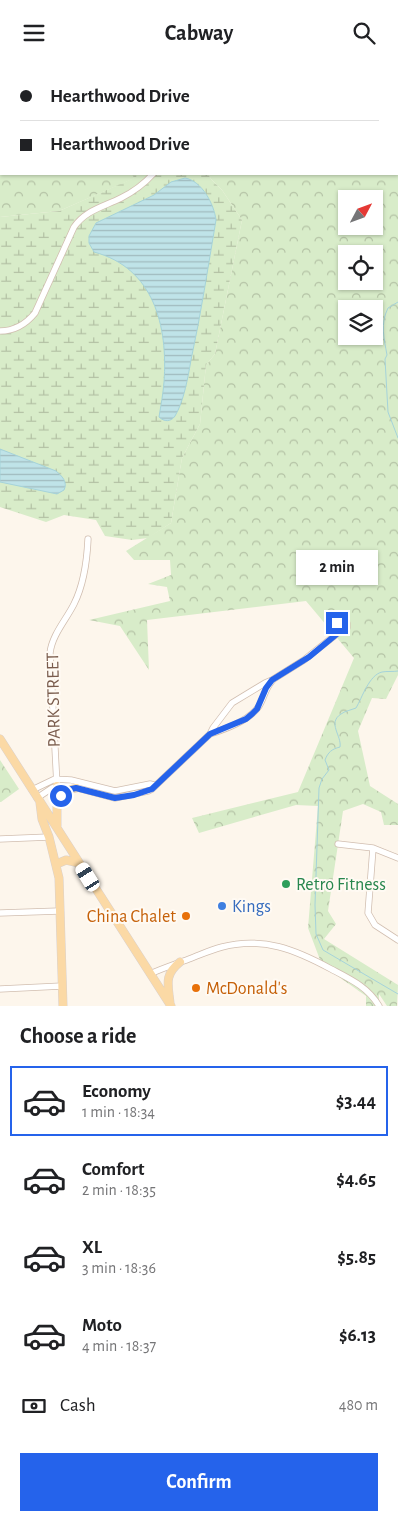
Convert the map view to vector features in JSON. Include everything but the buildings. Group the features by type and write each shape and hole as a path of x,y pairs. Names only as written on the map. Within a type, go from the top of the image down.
{"main road":[{"path":"0,739 170,1005"},
{"path":"56,783 57,828"},
{"path":"56,805 67,790 76,788"},
{"path":"38,800 58,873"},
{"path":"49,837 55,844 59,863 63,1006"},
{"path":"59,863 66,860 79,863"},
{"path":"170,1005 167,979 174,967 180,962"}],"street":[{"path":"0,331 19,327 35,313 74,227 81,218 94,209 131,192 152,175"},
{"name":"PARK STREET","path":"56,783 50,653 51,646 77,597 85,568 88,539"},
{"path":"210,734 232,703 309,657 338,633"},
{"path":"56,783 115,798 148,791 210,734 246,719 252,714 257,709 266,688 272,680"},
{"path":"32,790 71,781 115,791 150,784 154,785"},
{"path":"38,800 56,783"},
{"path":"0,839 49,837"},
{"path":"338,844 373,848 398,858"},
{"path":"373,848 369,918 375,925 398,940"},
{"path":"0,913 60,911"},
{"path":"150,974 219,947 251,943 278,946 309,957 354,982 366,990 379,1006"},
{"path":"0,989 62,987"}],"green space":[{"path":"0,175 133,175 135,178 59,211 0,217"},
{"path":"132,175 209,175 222,190 242,220 215,354 206,365 200,424 182,458 171,523 148,538 132,540 105,536 96,520 64,515 46,522 0,507 0,217 59,211 134,178"},
{"path":"209,175 398,175 398,675 386,699 372,698 358,731 370,786 398,804 398,825 384,825 381,812 363,804 343,811 328,911 336,924 324,939 398,985 397,1006 387,1006 379,994 379,1006 366,1006 366,996 322,965 308,928 318,806 296,805 199,833 192,818 298,792 354,658 306,601 147,620 149,670 120,626 89,620 170,601 167,587 148,584 171,575 170,560 134,560 126,551 171,523 182,458 200,424 206,365 215,354 242,220 222,190"},
{"path":"0,760 19,789 1,802 0,802"}],"water":[{"path":"185,178 202,188 210,200 216,220 185,389 175,416 172,419 165,420 159,417 164,382 163,340 153,302 144,285 131,271 114,260 94,252 89,243 89,236 96,223 154,195 171,182"},
{"path":"0,449 56,471 65,482 64,490 57,494 0,482"}],"waterway":[{"path":"398,302 388,308 383,331 387,355 385,359 388,412 398,438"},
{"path":"398,671 384,672 373,677 356,708 343,713 335,721 340,747 331,751 326,757 325,760 329,770 322,779 319,788 315,905 316,934 323,950 398,994"}],"place":[{"name":"Retro Fitness","path":"286,884"},
{"name":"Kings","path":"222,906"},
{"name":"China Chalet","path":"186,916"},
{"name":"McDonald's","path":"196,988"}],"route":[{"path":"61,796 70,788 115,798 134,795 152,789 154,785 210,734 246,719 252,714 257,709 266,688 272,680 328,642 338,633 337,623"}]}
